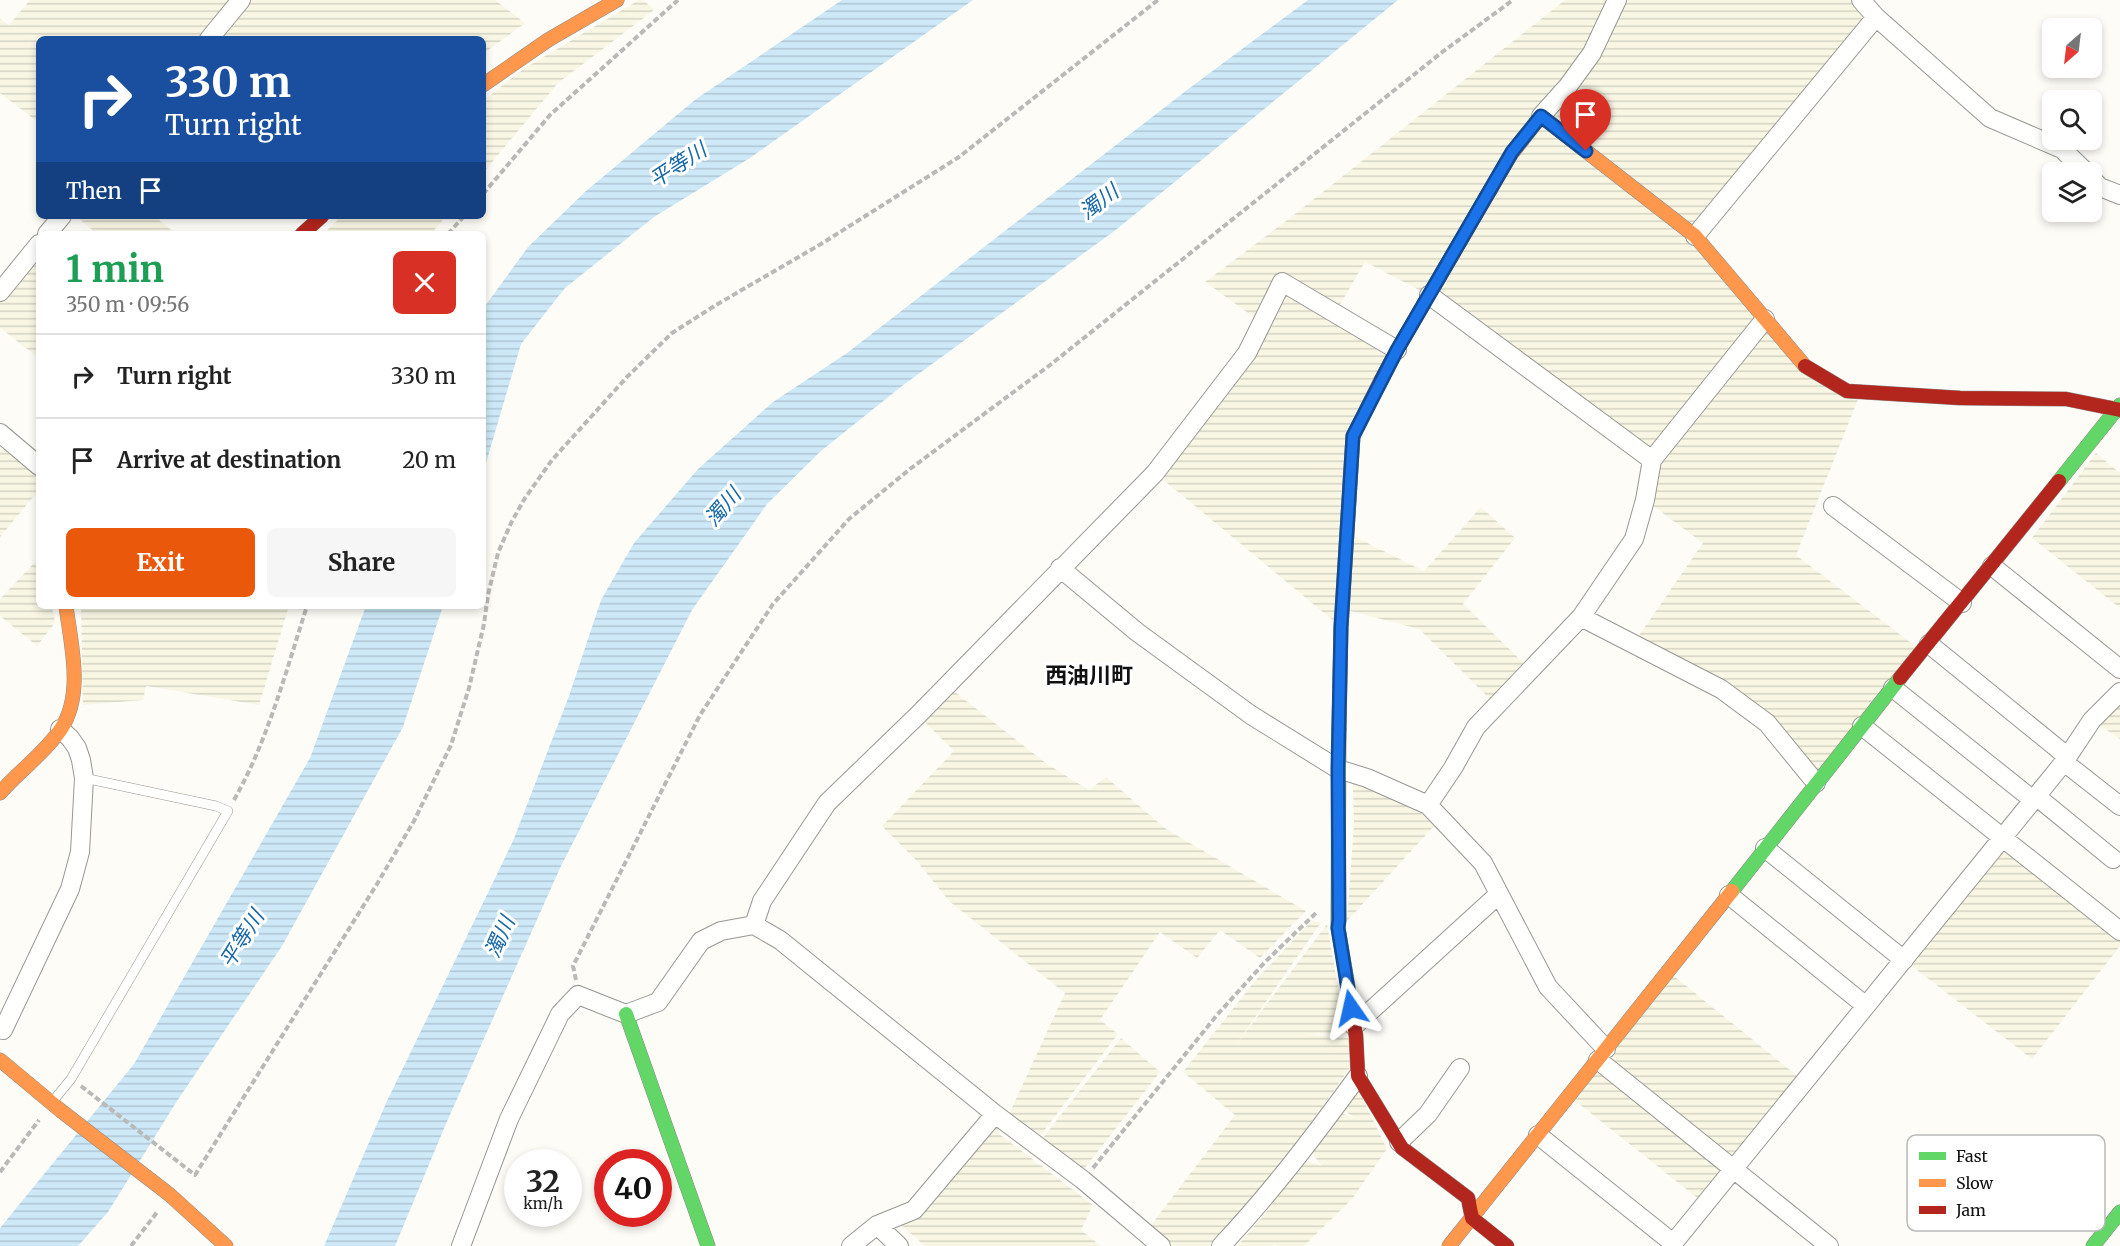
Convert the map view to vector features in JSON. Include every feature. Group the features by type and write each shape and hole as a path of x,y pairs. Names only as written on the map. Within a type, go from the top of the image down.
{"street":[{"path":"211,36 241,0"},
{"path":"486,83 505,67 565,28 617,0"},
{"path":"1507,1246 1472,1218 1468,1198 1402,1148 1358,1076 1354,1026 1338,928 1341,627 1353,436 1397,350 1512,152 1568,86 1592,53 1617,0"},
{"path":"1861,0 1876,17 1990,118 2062,149 2076,162"},
{"path":"1695,236 1876,17"},
{"path":"1449,1246 1816,783 2119,408 2066,399 1960,398 1847,391 1802,364 1695,236 1541,116"},
{"path":"2102,188 2120,195"},
{"path":"50,231 60,219"},
{"path":"305,231 319,219"},
{"path":"0,292 36,248"},
{"path":"754,925 762,901 827,803 918,715 1155,473 1247,353 1282,282 1397,350"},
{"path":"1429,295 1652,460"},
{"path":"1428,805 1453,768 1476,727 1581,617 1634,539 1645,500 1652,460 1765,319"},
{"path":"0,434 36,464"},
{"path":"1833,506 1962,603"},
{"path":"1992,566 2120,669"},
{"path":"1060,568 1137,632 1251,716 1338,769 1367,778 1428,805 1483,863 1548,987 1602,1054 1734,1169 1829,1246"},
{"path":"0,793 60,729 69,715 75,688 66,609"},
{"path":"1581,617 1721,689 1767,723 1816,783"},
{"path":"1929,645 2120,806"},
{"path":"1893,688 2113,859"},
{"path":"1538,1135 1672,1245 2035,798 2066,759 2092,720 2120,692"},
{"path":"1862,726 2120,931"},
{"path":"1,1033 70,889 80,852 84,778 77,748 60,729"},
{"path":"1765,848 1904,960"},
{"path":"1354,1026 1499,894"},
{"path":"1729,895 1866,1006"},
{"path":"461,1246 509,1119 560,1014 578,995 626,1014 658,1002 701,941 721,931 754,925 780,940 995,1114 1083,1180 1161,1246"},
{"path":"626,1014 708,1246"},
{"path":"0,1060 170,1195 226,1246"},
{"path":"1399,1142 1428,1114 1460,1068"},
{"path":"1221,1246 1296,1159 1358,1076"},
{"path":"851,1246 876,1225 914,1210 995,1114"},
{"path":"2105,1231 2120,1212"},
{"path":"876,1225 899,1246"},
{"path":"2093,1246 2105,1231"}],"lane":[{"path":"56,1106 228,811 216,806 84,778"}],"path":[{"path":"486,190 550,115 678,0"},
{"path":"71,1079 195,1174 414,821 451,744 469,688 498,553 525,498 552,460 627,376 672,333 821,244 959,157 1158,0"},
{"path":"578,995 573,966 700,715 773,604 849,519 910,469 1050,365 1441,53 1513,0"},
{"path":"451,231 461,219"},
{"path":"228,811 250,772 306,609"},
{"path":"1083,1180 1209,1024 1265,962 1316,912 1324,915"},
{"path":"0,1172 56,1106"},
{"path":"131,1246 170,1195"}],"shaded area":[{"path":"30,0 495,0 525,23 486,52 486,36 36,36 36,121 0,93 0,19 9,25"},
{"path":"639,0 643,0 654,10 558,83 486,169 486,99 525,68"},
{"path":"1565,0 1861,0 1876,17 1695,236 1802,364 1861,392 1796,555 1923,652 1816,783 1767,723 1633,644 1703,543 1645,500 1651,460 1429,295 1365,262 1335,313 1397,350 1353,436 1347,533 1424,571 1481,507 1515,538 1463,604 1531,670 1496,705 1419,629 1343,609 1341,627 1155,473 1262,323 1205,282 1290,218"},
{"path":"80,219 158,219 172,231 94,231"},
{"path":"339,219 444,219 434,231 326,231"},
{"path":"31,254 36,258 36,356 0,328 0,292"},
{"path":"0,447 36,474 36,494 0,537"},
{"path":"2096,453 2120,473 2120,608 2032,538"},
{"path":"36,561 36,609 53,609 55,623 37,646 0,616 0,599"},
{"path":"81,609 288,609 259,705 146,686 143,700 83,705"},
{"path":"946,685 1047,764 1089,790 1106,777 1166,829 1306,911 1260,958 1220,930 1197,958 1160,932 1100,1020 1118,1034 1040,1136 1009,1114 1065,993 949,901 916,860 882,826 954,751 918,715"},
{"path":"2120,692 2120,739 2092,720"},
{"path":"1353,784 1368,786 1421,813 1435,825 1347,921 1354,824"},
{"path":"2003,837 2120,931 2120,946 2032,1059 1904,960"},
{"path":"1312,920 1322,921 1236,1045 1327,924 1346,1033 1304,1034 1348,1038 1350,1067 1247,1210 1209,1246 1170,1246 1145,1233 1235,1115 1183,1072 1254,982"},
{"path":"1669,972 1805,1082 1705,1204 1569,1096"},
{"path":"1121,1038 1160,1072 1084,1169 1042,1139"},
{"path":"1359,1091 1387,1149 1352,1199 1304,1246 1274,1244 1272,1246 1237,1246 1264,1215 1304,1160 1321,1166 1311,1151 1341,1113 1355,1118 1342,1109"},
{"path":"995,1114 999,1134 1093,1205 1081,1230 1101,1246 925,1246 893,1218 914,1210"}],"water":[{"name":"平等川","path":"842,0 973,0 750,158 654,217 565,288 521,344 486,463 486,305 528,247 586,191 696,99"},
{"name":"濁川","path":"1308,0 1398,0 1117,229 902,386 821,451 767,504 692,610 560,868 445,1126 395,1246 324,1246 387,1101 513,841 569,696 601,600 634,543 698,469 773,402 847,353 1191,87"},
{"name":"平等川","path":"365,609 442,609 403,727 282,946 177,1101 108,1212 78,1246 0,1246 0,1228 134,1064 310,758"}],"traffic: fast":[{"path":"2059,481 2120,405"},
{"path":"1732,891 1900,678"},
{"path":"1339,729 1338,928 1352,1010"},
{"path":"626,1014 708,1246"},
{"path":"2105,1231 2120,1212"},
{"path":"2093,1246 2105,1231"}],"traffic: slow":[{"path":"486,83 548,40 617,0"},
{"path":"1510,156 1541,116 1695,236 1805,366"},
{"path":"1339,729 1341,627 1353,436 1381,380"},
{"path":"0,793 47,746 61,729 68,715 74,685 74,669 66,609"},
{"path":"1449,1246 1732,891"},
{"path":"0,1060 60,1110 170,1195 226,1246"}],"traffic: jam":[{"path":"1381,380 1510,156"},
{"path":"305,231 319,219"},
{"path":"1805,366 1847,391 1960,398 2066,399 2120,410"},
{"path":"1900,678 2059,481"},
{"path":"1352,1010 1358,1076 1402,1148 1468,1198 1472,1218 1507,1246"}],"district":[{"name":"西油川町","path":"1089,675"}],"route":[{"path":"1351,1008 1338,928 1338,769 1341,627 1353,436 1397,350 1512,152 1541,116 1586,151"}]}
